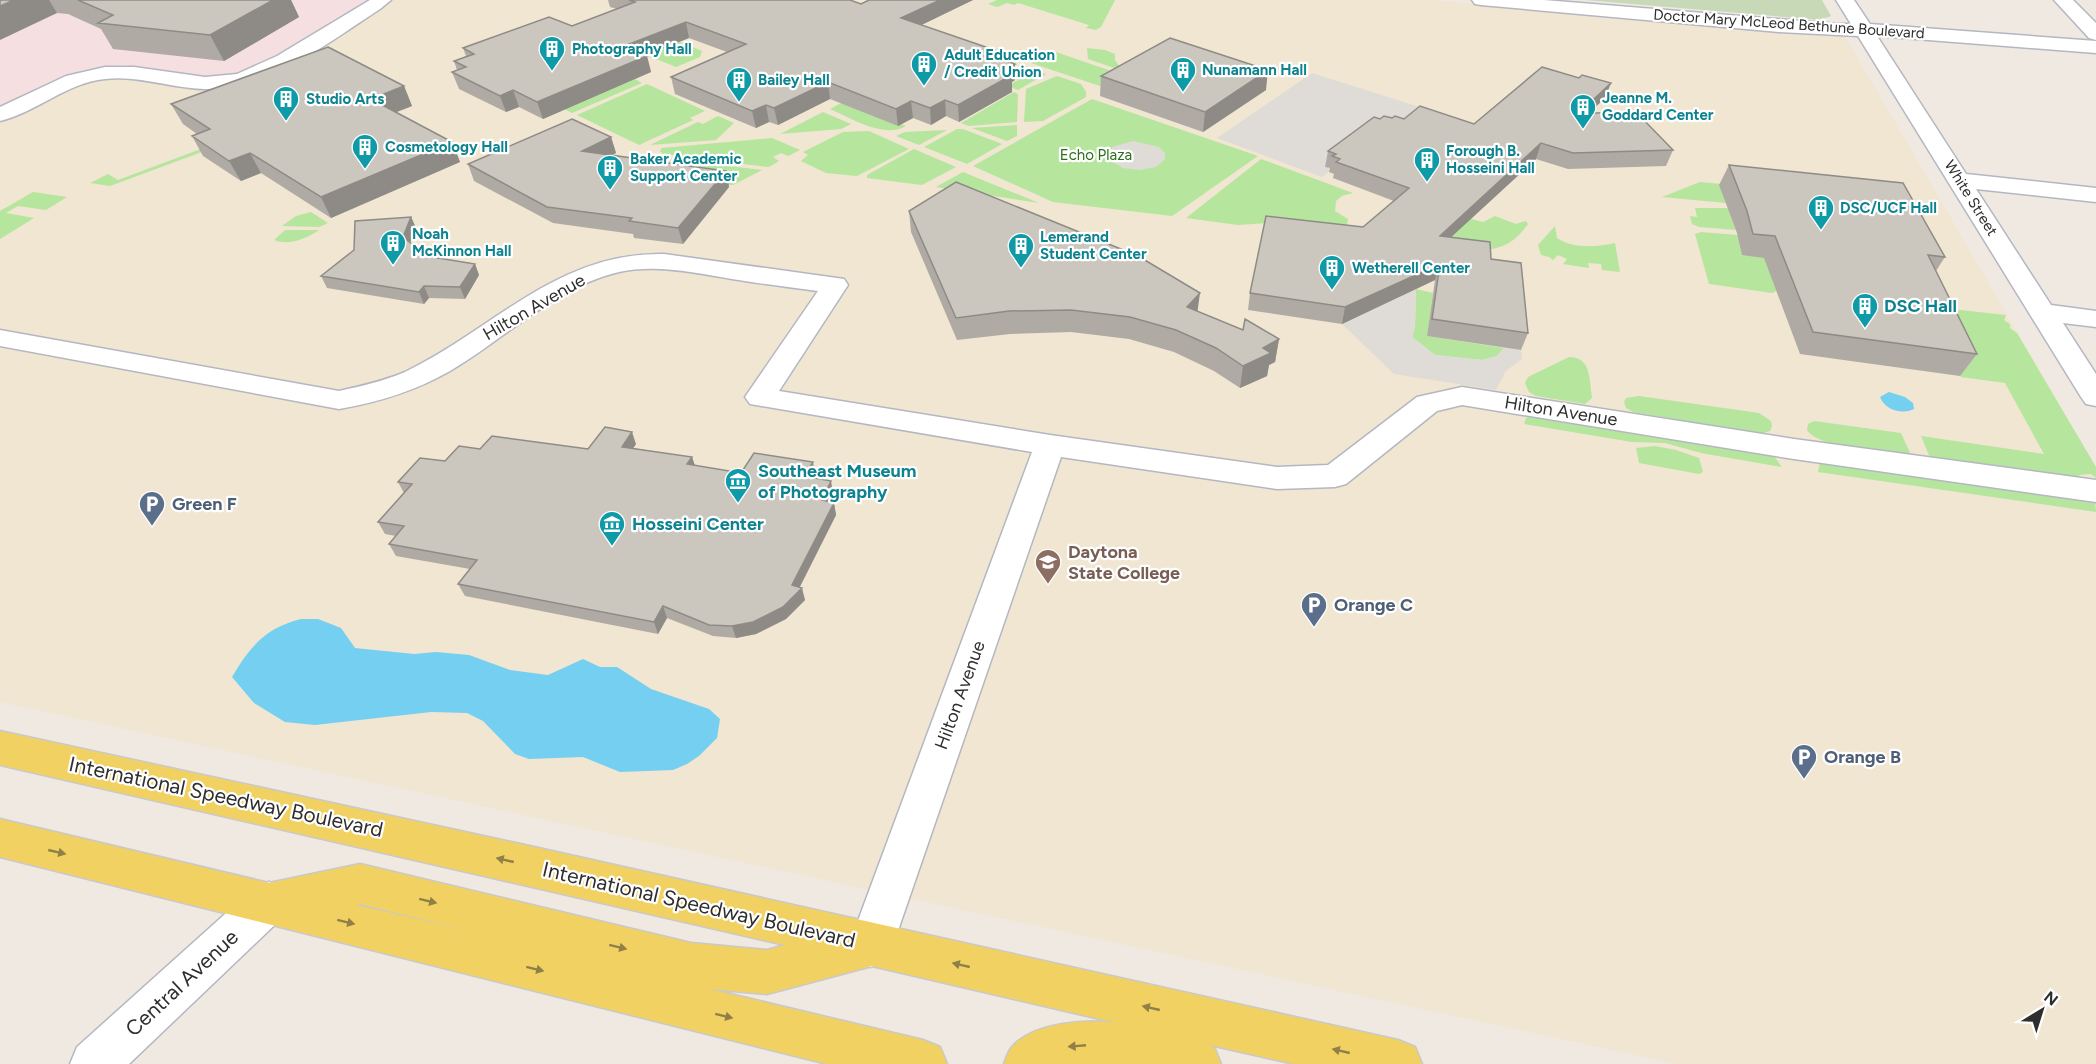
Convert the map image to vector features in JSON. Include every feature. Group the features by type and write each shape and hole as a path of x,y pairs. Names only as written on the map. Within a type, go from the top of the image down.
{"main road":[{"name":"International Speedway Boulevard","path":"0,748 357,825 871,945 1398,1064"},
{"path":"0,838 269,902 923,1064"},
{"path":"269,902 360,884 691,965 767,972 871,945"},
{"path":"1028,1064 1058,1047 1092,1044 1129,1048 1197,1064"}],"street":[{"path":"0,115 60,87 100,74 120,72 214,85 253,75 273,66 382,0"},
{"name":"Doctor Mary McLeod Bethune Boulevard","path":"1481,0 1815,28 1863,29 2096,47"},
{"name":"White Street","path":"1845,0 2096,397"},
{"path":"2063,0 2096,34"},
{"path":"1959,180 2096,195"},
{"name":"Hilton Avenue","path":"0,338 339,400 391,388 418,377 549,294 578,279 606,268 641,261 676,262 835,285 760,396 1050,445 1277,478 1335,476 1427,404 1462,396 1794,449 2096,491"},
{"path":"2043,312 2096,319"},
{"name":"Hilton Avenue","path":"871,945 1050,445"},
{"name":"Central Avenue","path":"94,1064 269,902"}],"shaded area":[{"path":"0,0 368,0 260,66 237,74 215,78 121,65 104,67 78,74 0,110"},
{"name":"Daytona State College","path":"393,0 1431,0 1845,36 2096,468 2096,1064 1677,1064 0,702 0,122 63,91 104,78 225,89 279,70"},
{"path":"1312,73 1426,109 1361,147 1322,177 1217,138"},
{"name":"Echo Plaza","path":"1133,141 1159,147 1165,153 1165,159 1156,167 1140,170 1123,168 1109,160 1107,155 1112,147"},
{"path":"1416,289 1415,326 1412,337 1435,355 1482,360 1497,356 1504,348 1521,350 1522,359 1506,371 1496,390 1394,374 1342,324"}],"green space":[{"path":"997,0 1115,0 1101,27 1096,30 1086,28 1089,25 1018,3 1014,5 1007,3 997,7 988,4"},
{"path":"1585,0 1822,0 1831,16 1820,20"},
{"path":"670,38 702,51 700,57 676,67 639,52"},
{"path":"1087,48 1105,50 1115,54 1115,60 1123,71 1088,59"},
{"path":"1053,51 1123,75 1103,87 1031,63"},
{"path":"1025,66 1046,74 1018,90 1008,86 1018,80 1007,76"},
{"path":"1057,76 1081,84 1086,97 1043,121 1024,122 1026,89"},
{"path":"635,79 642,83 572,113 564,109"},
{"path":"647,84 705,111 690,118 693,120 639,145 577,115"},
{"path":"1014,92 1018,94 1017,122 969,126 961,123"},
{"name":"Echo Plaza","path":"1092,99 1258,156 1172,216 1053,202 973,166"},
{"path":"845,101 906,126 888,130 878,129 830,109"},
{"path":"823,112 851,124 841,129 780,134"},
{"path":"718,116 734,123 716,140 650,145 698,122 703,124"},
{"path":"1017,125 1017,136 1007,141 972,128"},
{"path":"957,129 963,129 1002,144 967,164 924,147"},
{"path":"947,130 919,145 896,136 905,132"},
{"path":"869,131 909,149 857,176 826,173 801,161 808,155 803,152 843,132"},
{"path":"772,138 800,150 788,156 781,153 773,157 779,161 769,167 663,154 660,151 662,148"},
{"path":"206,147 210,149 110,186 90,183 108,174 118,180"},
{"path":"914,149 956,167 922,185 867,178 867,175"},
{"path":"670,159 762,170 733,185 726,185"},
{"path":"1261,159 1353,193 1342,196 1336,201 1335,211 1348,219 1346,233 1268,223 1238,225 1186,218"},
{"path":"963,172 1039,203 936,187"},
{"path":"1700,182 1755,187 1720,185 1726,203 1662,197"},
{"path":"33,192 67,197 46,210 18,206 6,213 34,218 0,239 0,211"},
{"path":"1695,208 1728,208 1736,230 1699,227 1692,224 1690,216 1697,217"},
{"path":"311,212 328,223 319,227 282,226 296,216"},
{"path":"1495,216 1516,224 1526,221 1528,224 1509,243 1499,247 1477,249 1438,244 1464,217 1483,222"},
{"path":"1555,226 1557,238 1570,244 1593,246 1615,243 1620,272 1602,270 1601,264 1588,263 1589,268 1563,264 1567,259 1558,255 1553,260 1541,255 1538,245"},
{"path":"285,230 319,230 297,241 274,240"},
{"path":"1701,232 1738,235 1784,260 1792,284 1772,293 1709,284 1695,234"},
{"path":"1416,289 1433,293 1427,336 1504,348 1497,356 1482,360 1435,355 1412,337 1415,326"},
{"path":"1924,306 2006,315 2004,320 2017,333 2096,467 2096,478 2091,474 2079,475 2081,479 1930,458 1921,436 2044,454 2005,383 1961,377"},
{"path":"1569,357 1576,358 1586,365 1592,398 1585,404 1536,396 1529,392 1525,383 1528,377"},
{"path":"1639,396 1759,413 1771,421 1772,426 1770,431 1760,434 1633,412 1626,408 1624,402 1626,398"},
{"path":"1533,414 1773,455 1782,467 1701,453 1665,443 1632,442 1524,424 1526,418"},
{"path":"1814,421 1901,433 1911,455 1825,442 1807,430 1808,424"},
{"path":"1655,446 1699,458 1703,472 1699,474 1639,463 1636,448"},
{"path":"1820,462 2095,501 2096,512 1818,472"}],"water":[{"path":"1889,392 1905,397 1913,403 1914,409 1899,411 1890,408 1880,397"},
{"path":"301,619 318,619 341,628 355,648 414,654 436,652 469,655 510,670 548,675 583,659 600,667 617,667 651,689 709,709 720,719 717,738 699,756 673,770 620,772 583,757 529,759 515,754 483,721 467,713 431,712 315,725 285,722 254,703 232,677 245,656 260,640 278,627"}],"building":[{"path":"0,0 14,0 0,6"},
{"path":"78,0 273,0 210,35 98,23 113,15"},
{"path":"629,0 850,0 861,4 869,0 940,0 901,18 1006,54 998,58 1015,64 1001,71 1012,75 958,105 945,100 930,108 911,101 896,109 828,82 774,108 766,105 752,111 671,77 746,44 686,22 624,46 647,56 537,102 513,90 500,96 452,72 466,67 454,61 474,54 463,48 549,17 572,26 635,2"},
{"path":"1170,38 1268,70 1205,112 1101,76"},
{"path":"328,47 404,86 371,99 452,142 321,197 250,153 229,161 192,136 210,129 171,104"},
{"path":"1542,67 1579,78 1582,75 1611,83 1578,114 1635,111 1673,150 1573,153 1541,143 1440,236 1490,242 1491,259 1521,263 1528,333 1432,319 1440,264 1345,307 1250,293 1266,216 1363,227 1409,188 1336,162 1340,159 1332,156 1336,154 1328,151 1374,117 1380,119 1384,116 1392,118 1395,116 1404,119 1420,106 1474,124"},
{"name":"Baker Academic Support Center","path":"572,119 611,137 582,151 726,171 678,228 629,221 632,218 547,207 468,164"},
{"path":"1729,165 1903,183 1945,257 1928,255 1977,354 1813,332 1775,236 1753,234 1747,211"},
{"name":"Lemerand Student Center","path":"956,182 1138,256 1200,293 1187,307 1243,330 1245,319 1279,339 1263,348 1271,353 1243,366 1216,348 1176,330 1130,317 1071,310 1009,311 956,318 909,211"},
{"name":"Noah McKinnon Hall","path":"411,217 403,237 417,248 432,257 475,264 460,287 424,286 419,292 321,276 354,250 355,221"},
{"name":"Hosseini Center","path":"605,427 632,432 622,447 692,457 687,464 741,473 754,453 813,462 804,476 831,481 822,500 834,503 792,585 802,588 783,607 753,622 732,626 709,625 663,606 654,622 458,584 477,560 389,544 404,526 378,522 412,484 398,482 420,458 445,461 459,446 480,449 492,436 588,449"}],"place":[{"name":"Photography Hall","path":"552,72"},
{"name":"Adult Education / Credit Union","path":"924,87"},
{"name":"Nunamann Hall","path":"1183,93"},
{"name":"Bailey Hall","path":"739,103"},
{"name":"Studio Arts","path":"286,122"},
{"name":"Jeanne M. Goddard Center","path":"1583,130"},
{"name":"Cosmetology Hall","path":"365,170"},
{"name":"Forough B. Hosseini Hall","path":"1427,183"},
{"name":"Baker Academic Support Center","path":"610,191"},
{"name":"DSC/UCF Hall","path":"1821,231"},
{"name":"Noah McKinnon Hall","path":"393,266"},
{"name":"Lemerand Student Center","path":"1021,269"},
{"name":"Wetherell Center","path":"1332,291"},
{"name":"DSC Hall","path":"1865,329"},
{"name":"Southeast Museum of Photography","path":"738,504"},
{"name":"Green F","path":"152,527"},
{"name":"Hosseini Center","path":"612,547"},
{"name":"Daytona State College","path":"1048,585"},
{"name":"Orange C","path":"1314,628"},
{"name":"Orange B","path":"1804,780"}]}
